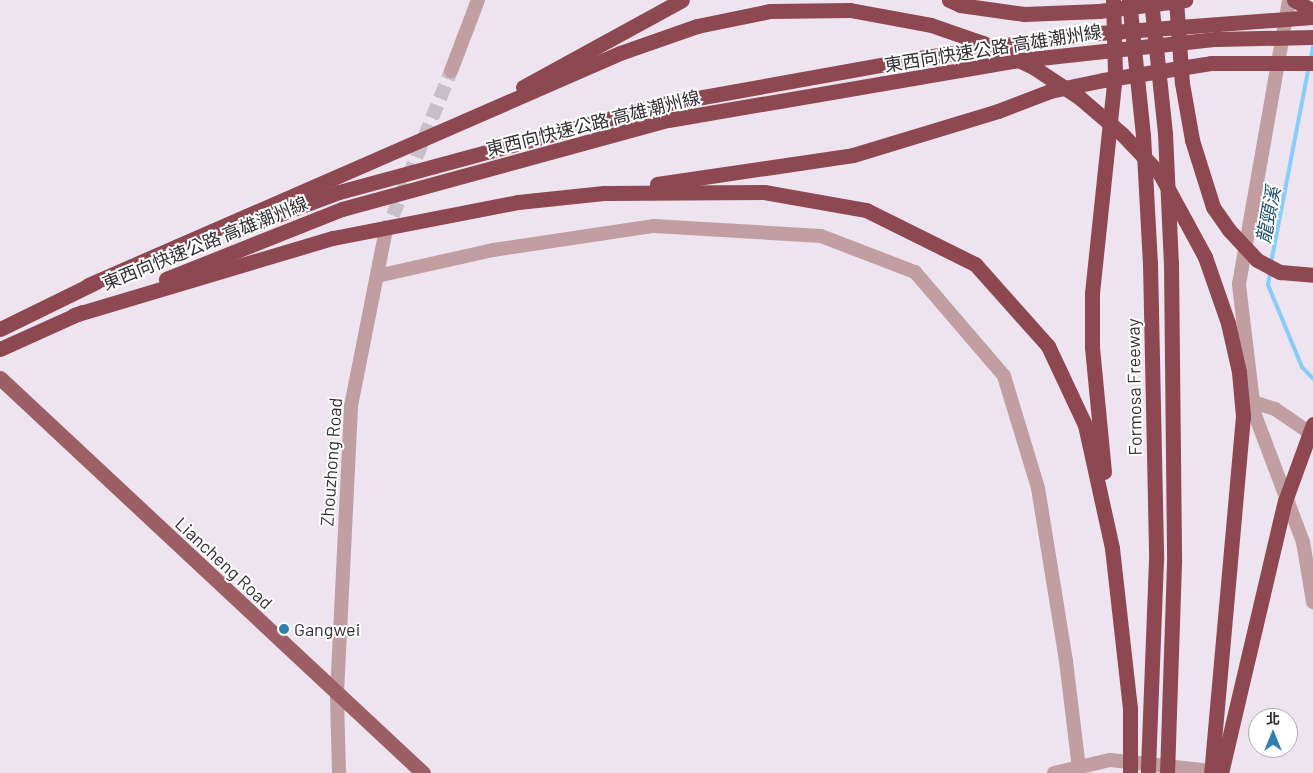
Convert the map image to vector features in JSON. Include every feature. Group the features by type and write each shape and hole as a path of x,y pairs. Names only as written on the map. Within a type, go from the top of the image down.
{"highway":[{"path":"455,126 682,0"},
{"path":"949,0 960,5 1024,14 1099,11 1186,0"},
{"path":"1113,0 1115,74 1096,239 1092,347 1130,709 1130,773"},
{"name":"Formosa Freeway","path":"1129,0 1143,135 1150,263 1156,560 1148,773"},
{"path":"1151,0 1165,133 1171,264 1174,563 1167,773"},
{"path":"1176,0 1182,83 1192,140 1213,207 1229,230 1258,260 1280,272 1313,275"},
{"path":"1294,0 1313,11"},
{"path":"88,286 670,33 729,18 795,9 850,10 931,25 983,43 1033,67 1080,98 1142,154 1160,174 1205,257 1228,323 1239,372 1243,416 1211,773"},
{"name":"東西向快速公路 高雄潮州線","path":"0,329 88,286 339,192 664,104 913,59 1073,35 1278,18 1313,17"},
{"name":"東西向快速公路 高雄潮州線","path":"0,349 74,315 342,209 668,120 1012,61 1216,39 1313,37"},
{"path":"74,315 333,238 518,202 604,192 853,155 998,111 1050,91 1103,80 1211,63 1274,60 1313,63"},
{"path":"604,192 764,192 866,210 975,264 1048,346 1085,425 1112,548"},
{"path":"1222,773 1285,501 1313,424"}],"main road":[{"name":"Liancheng Road","path":"0,379 423,773"}],"street":[{"path":"451,71 478,0"},
{"path":"1289,0 1239,284 1255,415 1303,542 1313,602"},
{"path":"377,276 493,250 654,226 821,236 915,272 1004,376 1038,488 1066,661 1079,768"},
{"name":"Zhouzhong Road","path":"339,773 337,694 351,406 384,235"},
{"path":"1253,402 1275,409 1313,435"},
{"path":"1054,773 1110,760 1228,773"}],"waterway":[{"name":"龍頸溪","path":"1311,59 1313,47"},
{"name":"龍頸溪","path":"1271,263 1309,66"},
{"name":"龍頸溪","path":"1270,272 1268,285 1302,367 1313,379"}],"tunnel":[{"path":"385,235 451,71"}],"place":[{"name":"Gangwei","path":"284,629"}]}
